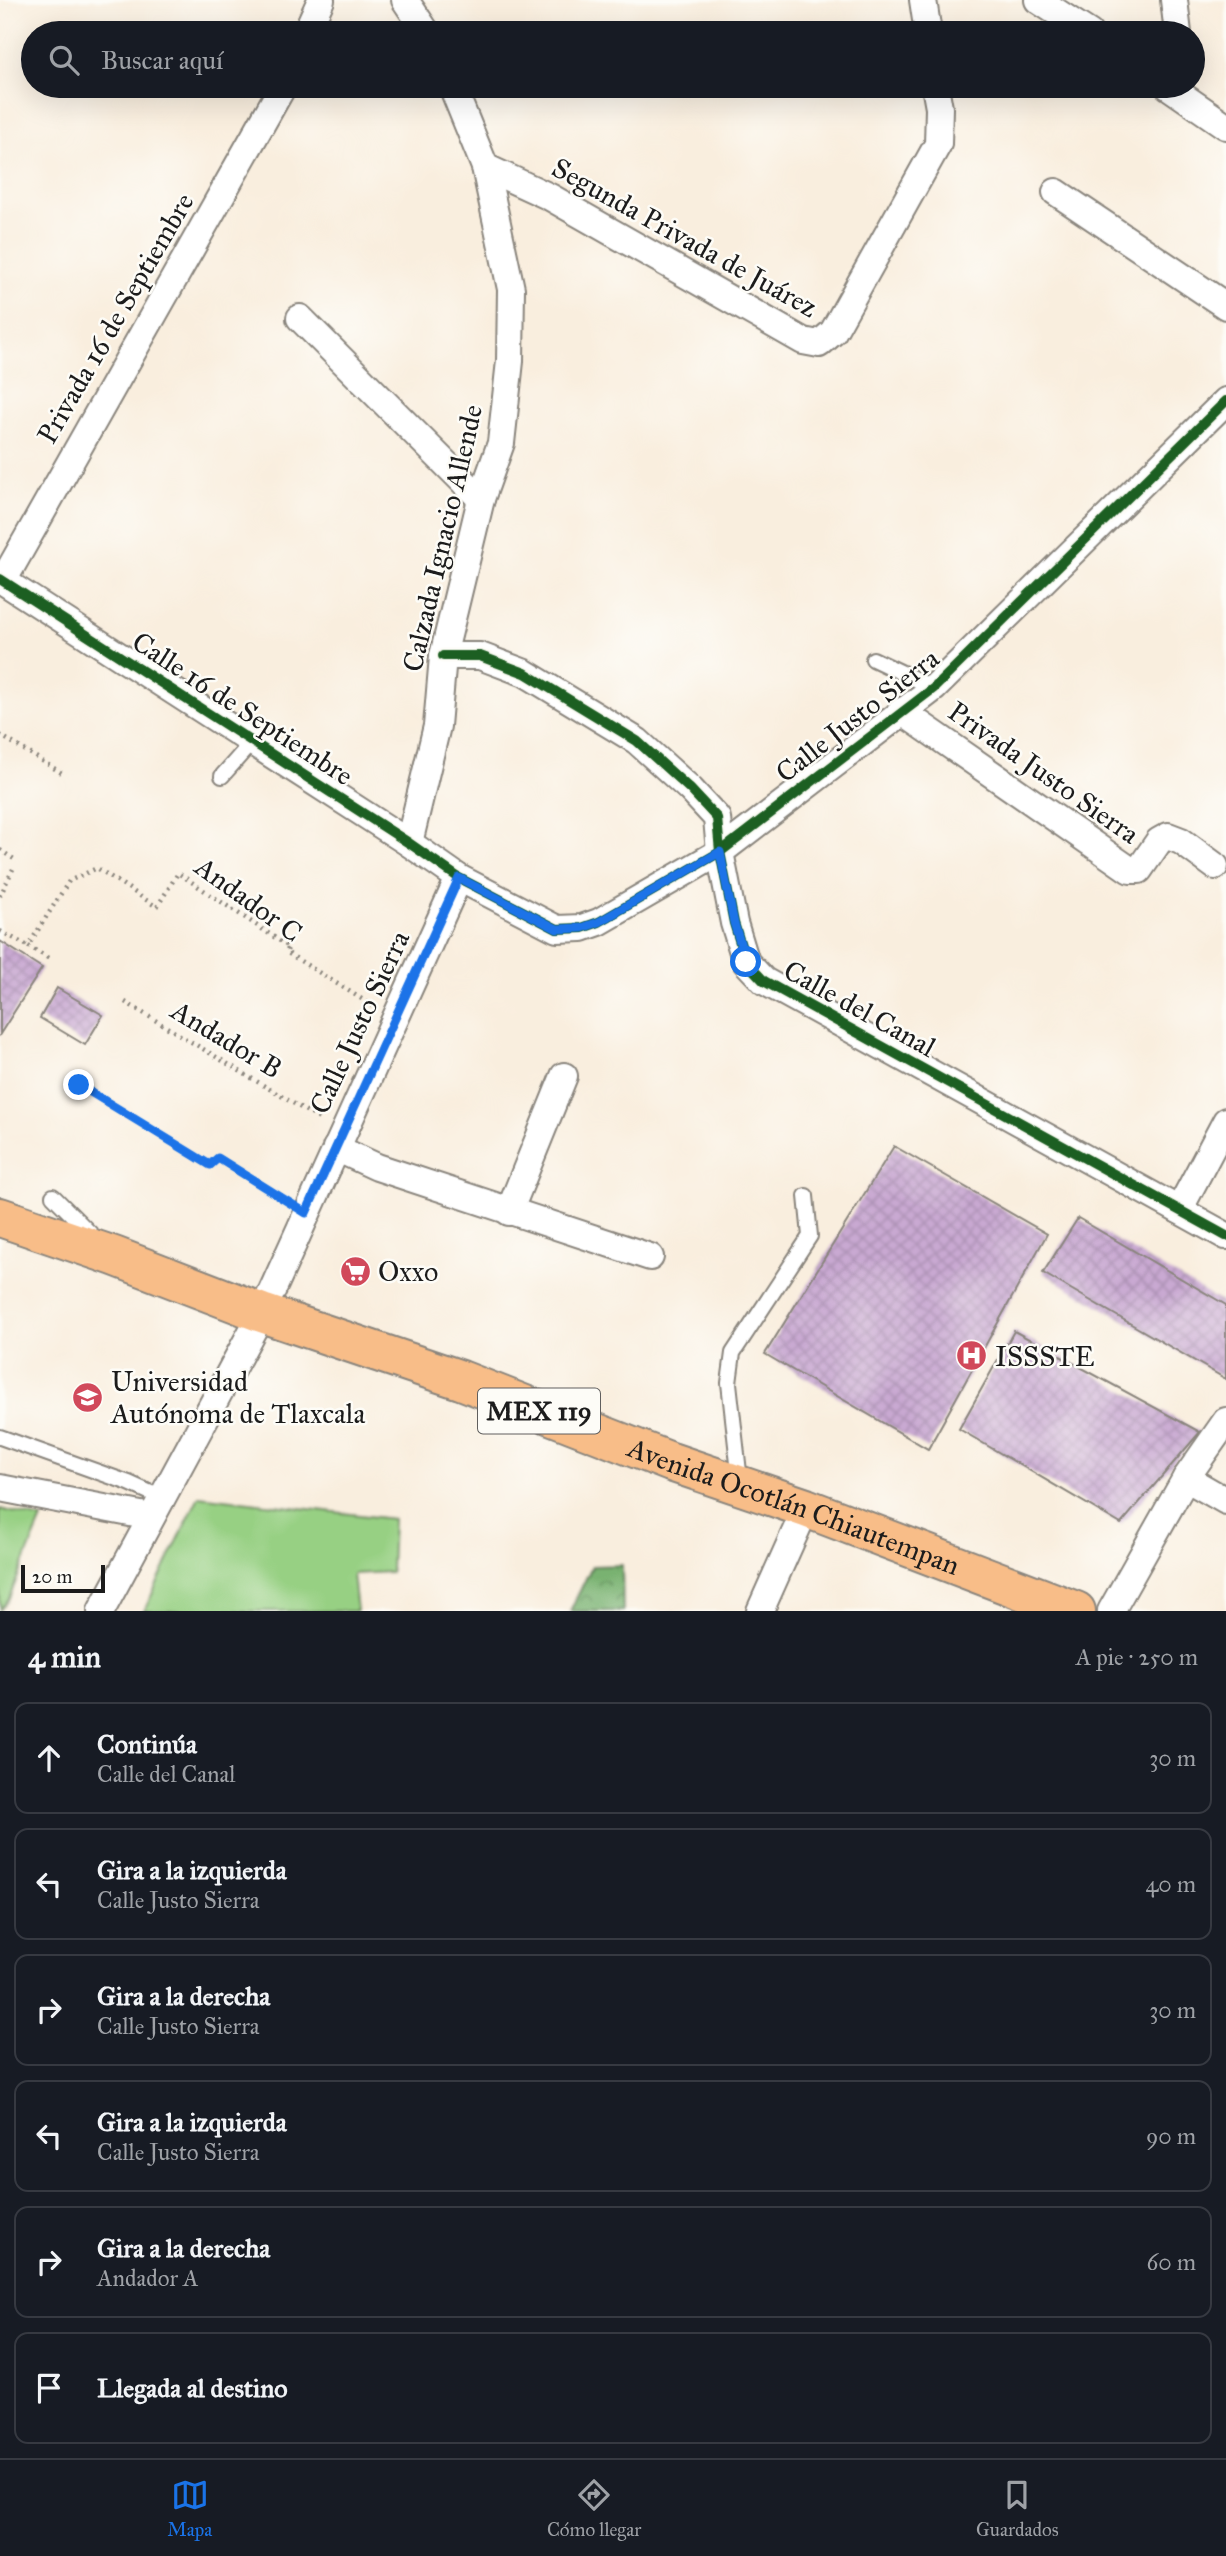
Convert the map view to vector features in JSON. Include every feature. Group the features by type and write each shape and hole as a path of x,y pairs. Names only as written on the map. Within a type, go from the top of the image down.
{"main road":[{"name":"Avenida Ocotlán Chiautempan","path":"0,1217 114,1256 262,1313 461,1380 608,1439 806,1508 1076,1611"}],"street":[{"path":"311,21 321,0"},
{"path":"405,0 419,21"},
{"path":"923,0 926,21"},
{"path":"1038,0 1070,21"},
{"path":"1174,0 1177,21"},
{"name":"Privada 16 de Septiembre","path":"1,580 276,98"},
{"name":"Calzada Ignacio Allende","path":"409,842 437,726 443,656 481,499 501,443 510,361 511,289 485,167 457,98"},
{"name":"Segunda Privada de Juárez","path":"485,167 550,197 803,341 819,344 833,331 938,144 937,98"},
{"path":"1190,98 1226,126"},
{"path":"1056,192 1226,306"},
{"path":"300,318 481,499"},
{"name":"Calle Justo Sierra","path":"101,1611 262,1313 459,878 557,929 582,928 599,922 720,852 934,688 1226,401"},
{"name":"Calle 16 de Septiembre","path":"1,580 409,842 459,878"},
{"name":"Calle del Canal","path":"443,656 480,656 525,674 637,741 718,818 720,852 734,923 746,962 764,981 1226,1236"},
{"name":"Privada Justo Sierra","path":"901,711 1130,870 1139,870 1159,841 1167,836 1181,841 1215,866"},
{"path":"509,1212 564,1076"},
{"path":"1179,1210 1226,1121"},
{"path":"339,1140 377,1167 650,1257"},
{"path":"1111,1611 1186,1478 1226,1421"},
{"path":"1186,1478 1226,1501"},
{"path":"0,1488 156,1508"},
{"path":"760,1611 806,1508"}],"lane":[{"path":"873,659 934,688"},
{"path":"222,776 252,741"},
{"path":"53,1196 114,1256"},
{"path":"741,1486 729,1382 733,1353 810,1236 806,1196"},
{"path":"0,1437 130,1483 156,1508"}],"path":[{"path":"0,735 65,775"},
{"path":"0,850 14,859"},
{"path":"0,896 13,869"},
{"path":"0,931 48,958"},
{"path":"79,1085 210,1165 218,1158 306,1213"}],"green space":[{"path":"199,1496 393,1519 391,1572 353,1574 357,1611 144,1611"},
{"path":"0,1509 42,1519 9,1598 0,1610"},
{"path":"622,1565 623,1611 570,1611 592,1566"}],"building":[{"path":"0,941 42,968 0,1034"},
{"path":"57,988 103,1015 85,1045 40,1018"},
{"path":"894,1146 1047,1234 928,1449 765,1354"},
{"path":"1078,1218 1226,1305 1226,1379 1043,1273"},
{"path":"1014,1331 1200,1432 1121,1524 959,1429"}],"cycle path":[{"path":"0,579 459,878 557,929 582,928 599,922 720,852 934,688 1226,401"},
{"path":"443,656 480,656 525,673 637,741 690,789 717,818 720,852 734,923 746,962 764,981 1226,1236"}],"place":[{"name":"Oxxo","path":"355,1271"},
{"name":"ISSSTE","path":"972,1356"},
{"name":"Universidad Autónoma de Tlaxcala","path":"88,1397"}],"route":[{"path":"79,1085 210,1165 218,1158 306,1213 459,878 557,929 582,928 599,922 720,852 734,923 746,962"}]}
